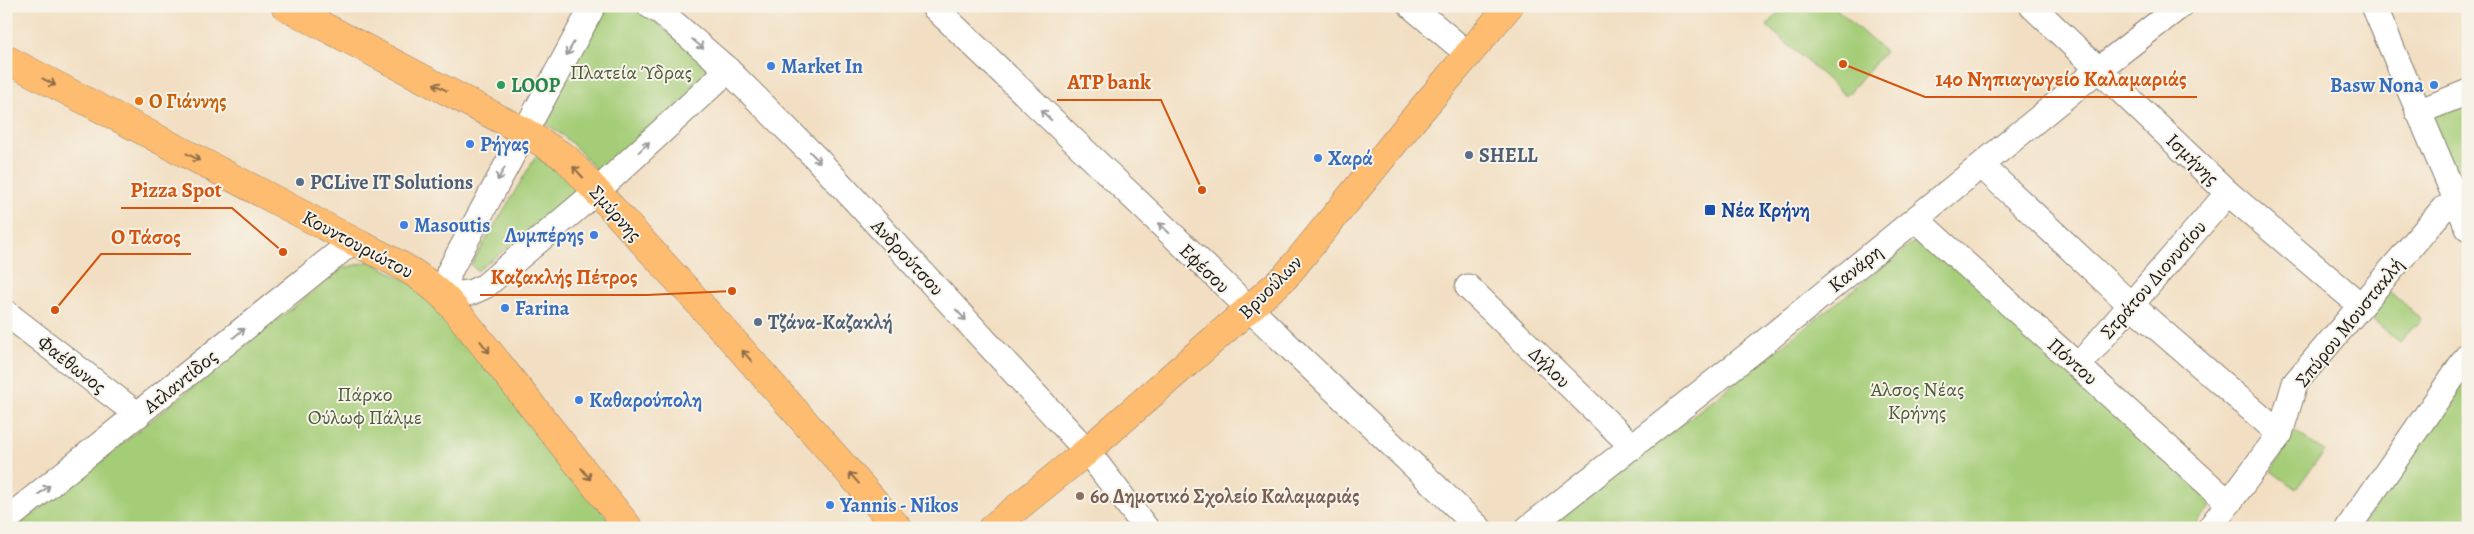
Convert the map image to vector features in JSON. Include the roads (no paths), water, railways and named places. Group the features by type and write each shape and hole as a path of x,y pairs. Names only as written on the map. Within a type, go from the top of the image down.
{"main road":[{"name":"Σμύρνης","path":"286,6 525,132 566,158 729,336 898,528"},
{"name":"Βρυούλων","path":"992,528 1087,451 1286,277 1509,6"},
{"name":"Κουντουριώτου","path":"6,59 408,268 430,283 445,297 629,528"}],"street":[{"path":"593,6 449,272 445,297 472,292 484,286 596,192 728,70"},
{"name":"Εφέσου","path":"933,6 1479,528"},
{"path":"1411,6 1468,54"},
{"name":"Ισμήνης","path":"2032,6 2228,193 2360,305"},
{"name":"Κανάρη","path":"1528,528 1633,447 2180,6"},
{"path":"2374,6 2418,112 2462,203 2468,228"},
{"name":"Ανδρούτσου","path":"659,8 728,70 817,159 1087,451 1146,528"},
{"path":"2418,112 2468,92"},
{"path":"1982,166 2130,304 2280,434"},
{"name":"Στράτου Διονυσίου","path":"2078,366 2228,193"},
{"name":"Σπύρου Μουστακλή","path":"2210,528 2280,434 2295,383 2443,209 2462,203"},
{"name":"Πόντου","path":"1916,218 2229,503"},
{"name":"Ατλαντίδος","path":"6,520 353,241"},
{"name":"Δήλου","path":"1468,287 1633,447"},
{"name":"Φαέθωνος","path":"6,313 138,415"},
{"path":"2348,528 2468,355"}],"place":[{"name":"14ο Νηπιαγωγείο Καλαμαριάς","path":"1843,64"},
{"name":"Market In","path":"771,66"},
{"name":"LOOP","path":"501,85"},
{"name":"Basw Nona","path":"2434,85"},
{"name":"Ο Γιάννης","path":"139,101"},
{"name":"Ρήγας","path":"470,144"},
{"name":"SHELL","path":"1469,155"},
{"name":"Χαρά","path":"1318,158"},
{"name":"PCLive IT Solutions","path":"300,182"},
{"name":"ATP bank","path":"1202,190"},
{"name":"Νέα Κρήνη","path":"1710,210"},
{"name":"Masoutis","path":"404,225"},
{"name":"Λυμπέρης","path":"594,235"},
{"name":"Pizza Spot","path":"283,252"},
{"name":"Καζακλής Πέτρος","path":"732,291"},
{"name":"Farina","path":"505,308"},
{"name":"Ο Τάσος","path":"55,310"},
{"name":"Τζάνα-Καζακλή","path":"758,322"},
{"name":"Καθαρούπολη","path":"579,400"},
{"name":"6ο Δημοτικό Σχολείο Καλαμαριάς","path":"1080,496"},
{"name":"Yannis - Nikos","path":"830,505"}],"park label":[{"name":"Πλατεία Ύδρας","path":"631,72"},
{"name":"Άλσος Νέας Κρήνης","path":"1917,400"},
{"name":"Πάρκο Ούλωφ Πάλμε","path":"365,406"}]}
